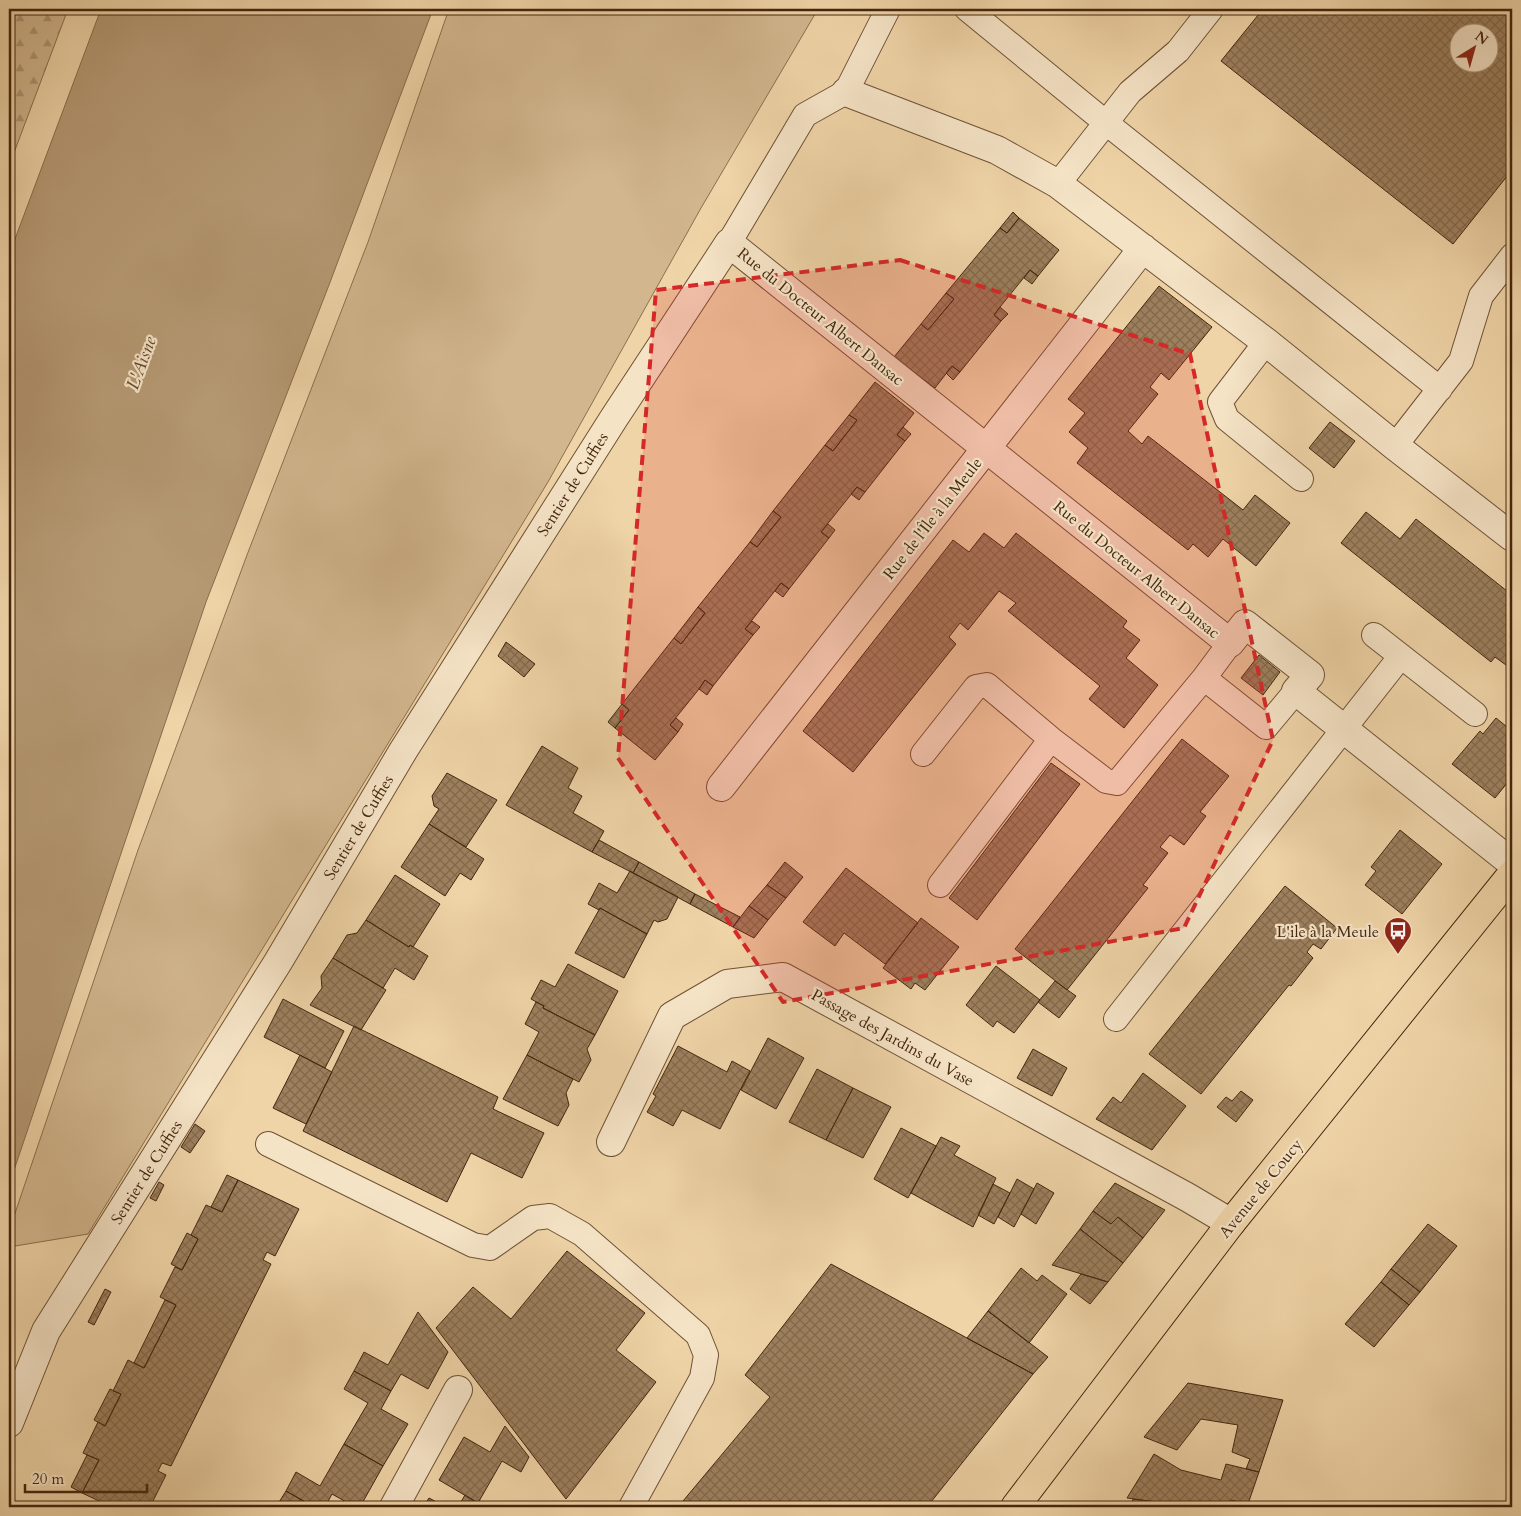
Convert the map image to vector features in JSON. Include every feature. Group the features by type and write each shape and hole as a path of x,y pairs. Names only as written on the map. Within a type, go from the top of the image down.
{"main road":[{"name":"Avenue de Coucy","path":"1015,1507 1231,1223 1512,874"}],"street":[{"path":"846,92 997,150 1058,184 1266,342 1512,537"},
{"name":"Rue du Docteur Albert Dansac","path":"729,243 1230,643 1245,624 1310,675 1296,691"},
{"name":"Sentier de Cuffies","path":"9,1423 46,1331 278,962 403,751 614,418 729,243"},
{"name":"Rue de l'Île à la Meule","path":"721,787 1143,248"},
{"path":"1296,691 1512,863"},
{"name":"Passage des Jardins du Vase","path":"611,1142 672,1016 727,984 783,978 1187,1197 1231,1223"},
{"path":"394,1507 458,1390"}],"lane":[{"path":"729,243 805,115 846,92 888,9"},
{"path":"967,9 1105,122 1440,389"},
{"path":"1058,184 1130,92 1178,51 1211,9"},
{"path":"1395,446 1461,361 1481,296 1512,256"},
{"path":"1266,342 1220,402 1227,420 1301,479"},
{"path":"1374,635 1475,714"},
{"path":"923,754 976,687 987,685 1051,739 1106,781 1117,783 1204,678 1230,643"},
{"path":"1116,1019 1401,656"},
{"path":"1204,678 1266,727 1296,691"},
{"path":"940,885 1051,739"},
{"path":"268,1144 473,1245 490,1248 533,1218 550,1216 582,1234 698,1335 706,1355 702,1378 632,1507"}],"highlighted area":[{"path":"900,260 1190,354 1273,740 1184,928 783,1002 618,758 656,290"}],"green space":[{"path":"9,9 68,9 9,166"},
{"path":"449,9 818,9 701,208 548,482 88,1234 9,1247 9,1231 138,850 247,555 368,242"}],"water":[{"name":"L'Aisne","path":"101,9 433,9 329,285 206,602 9,1185 9,255"}],"building":[{"path":"1263,9 1512,9 1512,170 1453,244 1221,61"},
{"path":"1013,212 1019,218 1007,233 1000,228"},
{"path":"1019,218 1059,250 1038,276 1030,270 994,315 1001,321 960,372 952,366 935,388 894,357 921,324 928,330 954,299 946,293 1000,228 1007,233"},
{"path":"1030,270 1038,276 1032,284 1024,278"},
{"path":"1159,286 1212,327 1169,380 1161,373 1150,387 1158,394 1128,431 1142,444 1148,436 1243,510 1255,495 1290,523 1256,566 1223,539 1208,557 1193,544 1188,550 1077,463 1088,448 1069,432 1085,413 1068,399"},
{"path":"946,293 954,299 928,330 921,324"},
{"path":"1000,307 1008,314 1001,321 994,315"},
{"path":"952,366 960,372 953,380 946,373"},
{"path":"875,382 914,413 897,435 905,441 865,492 857,487 821,532 829,538 789,589 781,583 745,629 753,635 713,686 705,680 670,725 678,732 655,760 615,728 629,710 622,704 674,638 681,644 705,613 698,607 750,542 757,547 781,517 773,511 825,445 833,451 857,420 849,415"},
{"path":"849,415 857,420 833,451 825,445"},
{"path":"1330,422 1355,441 1334,468 1309,448"},
{"path":"903,427 911,434 905,441 897,435"},
{"path":"857,487 865,492 859,500 851,494"},
{"path":"773,511 781,517 757,547 750,542"},
{"path":"1366,512 1400,539 1416,519 1512,595 1512,665 1508,661 1506,665 1495,657 1491,662 1341,543"},
{"path":"828,524 835,530 829,538 821,532"},
{"path":"984,533 1004,548 1016,533 1127,621 1123,627 1140,640 1126,658 1158,685 1124,728 1089,699 1100,686 1008,611 1016,603 999,591 968,630 960,623 949,637 956,644 853,772 803,731 953,540 969,552"},
{"path":"781,583 789,589 783,597 775,591"},
{"path":"698,607 705,613 681,644 674,638"},
{"path":"752,621 760,627 753,635 745,629"},
{"path":"506,642 535,664 524,677 498,656"},
{"path":"1259,655 1280,672 1263,695 1241,678"},
{"path":"705,680 713,686 707,695 699,689"},
{"path":"622,704 629,710 615,728 608,722"},
{"path":"676,718 683,724 678,732 670,725"},
{"path":"1496,718 1512,731 1512,777 1495,798 1452,764 1480,731 1483,734"},
{"path":"1182,739 1229,776 1200,812 1206,816 1184,845 1170,835 1160,847 1168,853 1143,885 1148,888 1067,990 1015,949"},
{"path":"542,746 578,768 568,788 582,796 573,813 604,831 592,852 506,805"},
{"path":"1051,763 1080,784 977,920 949,898"},
{"path":"447,773 497,800 466,847 429,824 439,809 434,806 432,796"},
{"path":"429,824 484,859 471,880 460,873 445,896 401,867"},
{"path":"1400,830 1442,864 1402,914 1365,885 1376,871 1371,867"},
{"path":"599,840 639,862 633,873 592,852"},
{"path":"639,862 695,894 690,904 633,873"},
{"path":"785,862 803,877 786,898 767,885"},
{"path":"846,868 918,923 885,964 844,933 835,946 803,922"},
{"path":"630,871 678,897 667,919 658,922 654,920 647,934 600,908 599,910 588,904 599,883 617,893"},
{"path":"395,875 440,904 413,947 410,945 409,947 366,920"},
{"path":"767,885 786,898 768,920 749,906"},
{"path":"1285,886 1337,928 1321,949 1313,944 1307,952 1313,958 1201,1094 1149,1054"},
{"path":"695,894 740,917 733,927 690,904"},
{"path":"749,906 768,920 754,938 733,927"},
{"path":"600,908 647,934 624,978 575,953"},
{"path":"921,918 959,947 925,990 915,983 911,989 883,968"},
{"path":"366,920 409,947 410,945 428,956 414,980 395,968 383,988 333,958 347,935 357,933"},
{"path":"333,958 386,990 361,1030 310,1005 322,988 321,976"},
{"path":"568,964 618,991 595,1035 543,1008 544,1006 531,999 541,980 555,987"},
{"path":"996,966 1040,1000 1014,1033 997,1021 993,1027 966,1005"},
{"path":"1055,981 1076,996 1059,1018 1038,1002"},
{"path":"283,999 344,1031 325,1068 264,1037"},
{"path":"536,1002 544,1006 543,1008 595,1035 587,1049 591,1060 579,1082 527,1055 539,1032 525,1024"},
{"path":"354,1026 498,1097 493,1109 544,1133 522,1178 471,1153 447,1202 303,1131"},
{"path":"768,1038 804,1058 776,1109 741,1090"},
{"path":"678,1046 727,1072 732,1061 750,1071 720,1129 682,1110 673,1126 647,1112 656,1096 653,1094"},
{"path":"1033,1049 1067,1068 1052,1096 1017,1078"},
{"path":"300,1055 332,1072 306,1124 273,1108"},
{"path":"527,1055 573,1079 566,1093 569,1105 558,1126 503,1099"},
{"path":"817,1069 853,1088 826,1140 789,1122"},
{"path":"1143,1073 1186,1106 1152,1150 1096,1119 1113,1097 1121,1103"},
{"path":"853,1088 891,1107 863,1158 826,1140"},
{"path":"1241,1091 1253,1100 1236,1122 1217,1107 1226,1097 1232,1101"},
{"path":"195,1124 205,1131 190,1153 181,1147"},
{"path":"901,1128 936,1146 908,1198 874,1179"},
{"path":"941,1137 960,1146 954,1155 996,1178 973,1227 911,1193"},
{"path":"227,1175 238,1180 222,1212 211,1207"},
{"path":"1017,1179 1034,1189 1014,1227 998,1217"},
{"path":"238,1180 299,1209 275,1256 267,1252 263,1260 271,1264 171,1466 162,1463 158,1471 166,1475 150,1507 112,1507 82,1493 99,1460 83,1453 98,1422 105,1426 121,1394 113,1391 128,1360 144,1368 176,1305 160,1297 175,1267 182,1270 198,1239 191,1235 206,1205 222,1212"},
{"path":"159,1182 164,1185 156,1201 150,1198"},
{"path":"1037,1183 1054,1193 1036,1224 1021,1214"},
{"path":"1115,1183 1165,1210 1143,1238 1118,1217 1111,1224 1093,1211"},
{"path":"993,1184 1010,1193 994,1224 978,1215"},
{"path":"1093,1211 1111,1224 1118,1217 1143,1238 1123,1263 1080,1229"},
{"path":"1428,1224 1457,1246 1420,1292 1391,1269"},
{"path":"1080,1229 1123,1263 1108,1282 1052,1265"},
{"path":"187,1233 198,1239 182,1270 171,1264"},
{"path":"567,1251 645,1313 616,1350 656,1382 566,1499 436,1328 473,1287 511,1319"},
{"path":"831,1264 1033,1374 927,1507 678,1507 770,1397 745,1375"},
{"path":"1021,1268 1037,1281 1042,1275 1067,1294 1029,1343 988,1311"},
{"path":"1391,1269 1420,1292 1409,1305 1381,1282"},
{"path":"1081,1274 1108,1282 1090,1304 1070,1289"},
{"path":"1381,1282 1409,1305 1374,1347 1345,1324"},
{"path":"105,1289 111,1292 94,1325 88,1322"},
{"path":"165,1300 176,1305 144,1368 134,1363"},
{"path":"988,1311 1048,1357 1033,1374 967,1338"},
{"path":"418,1312 448,1352 428,1389 401,1374 391,1391 354,1371 364,1352 388,1365"},
{"path":"354,1371 391,1391 381,1409 408,1424 383,1466 344,1444 368,1403 344,1389"},
{"path":"1188,1383 1283,1400 1259,1472 1246,1469 1250,1459 1232,1452 1238,1425 1201,1419 1177,1450 1144,1437"},
{"path":"110,1389 121,1394 105,1426 94,1420"},
{"path":"505,1426 529,1457 521,1472 502,1461 478,1503 439,1480 464,1437 490,1452"},
{"path":"344,1444 383,1466 360,1507 355,1507 332,1494 325,1507 314,1507 286,1491 296,1472 320,1486"},
{"path":"1154,1454 1181,1470 1221,1480 1226,1464 1259,1472 1248,1504 1231,1500 1229,1507 1193,1507 1127,1498"},
{"path":"87,1455 99,1460 82,1493 71,1487"},
{"path":"286,1491 314,1507 276,1507"},
{"path":"465,1495 478,1503 485,1507 458,1507"},
{"path":"429,1498 446,1507 423,1507"},
{"path":"1133,1499 1177,1505 1176,1507 1131,1507"}],"place":[{"name":"L'ile à la Meule","path":"1398,955"}]}
